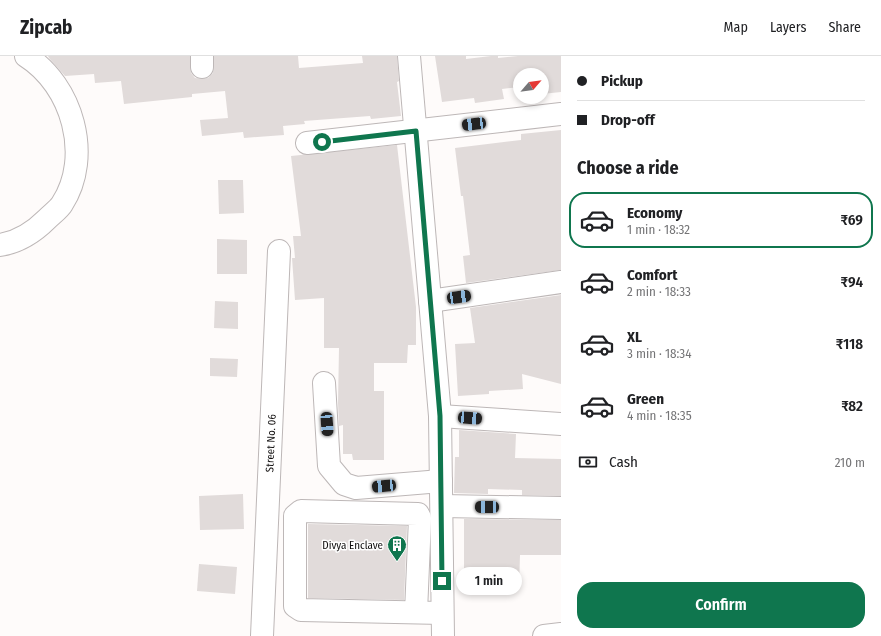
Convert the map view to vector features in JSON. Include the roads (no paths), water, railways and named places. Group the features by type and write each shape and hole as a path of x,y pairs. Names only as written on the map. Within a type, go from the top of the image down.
{"street":[{"path":"0,245 28,236 62,204 73,181 77,154 75,130 68,107 56,86 45,72 26,56"},
{"path":"409,56 440,416 443,636"},
{"path":"307,143 561,114"},
{"name":"Street No. 06","path":"262,636 279,251"},
{"path":"430,301 561,282"},
{"path":"324,383 329,466 344,484 356,488 441,481"},
{"path":"440,416 561,424"},
{"path":"442,506 561,508"},
{"path":"416,612 420,518 418,514 301,511 296,516 296,608 301,610 442,613"},
{"path":"544,636 561,634"}],"place":[{"name":"Divya Enclave","path":"397,562"}]}
